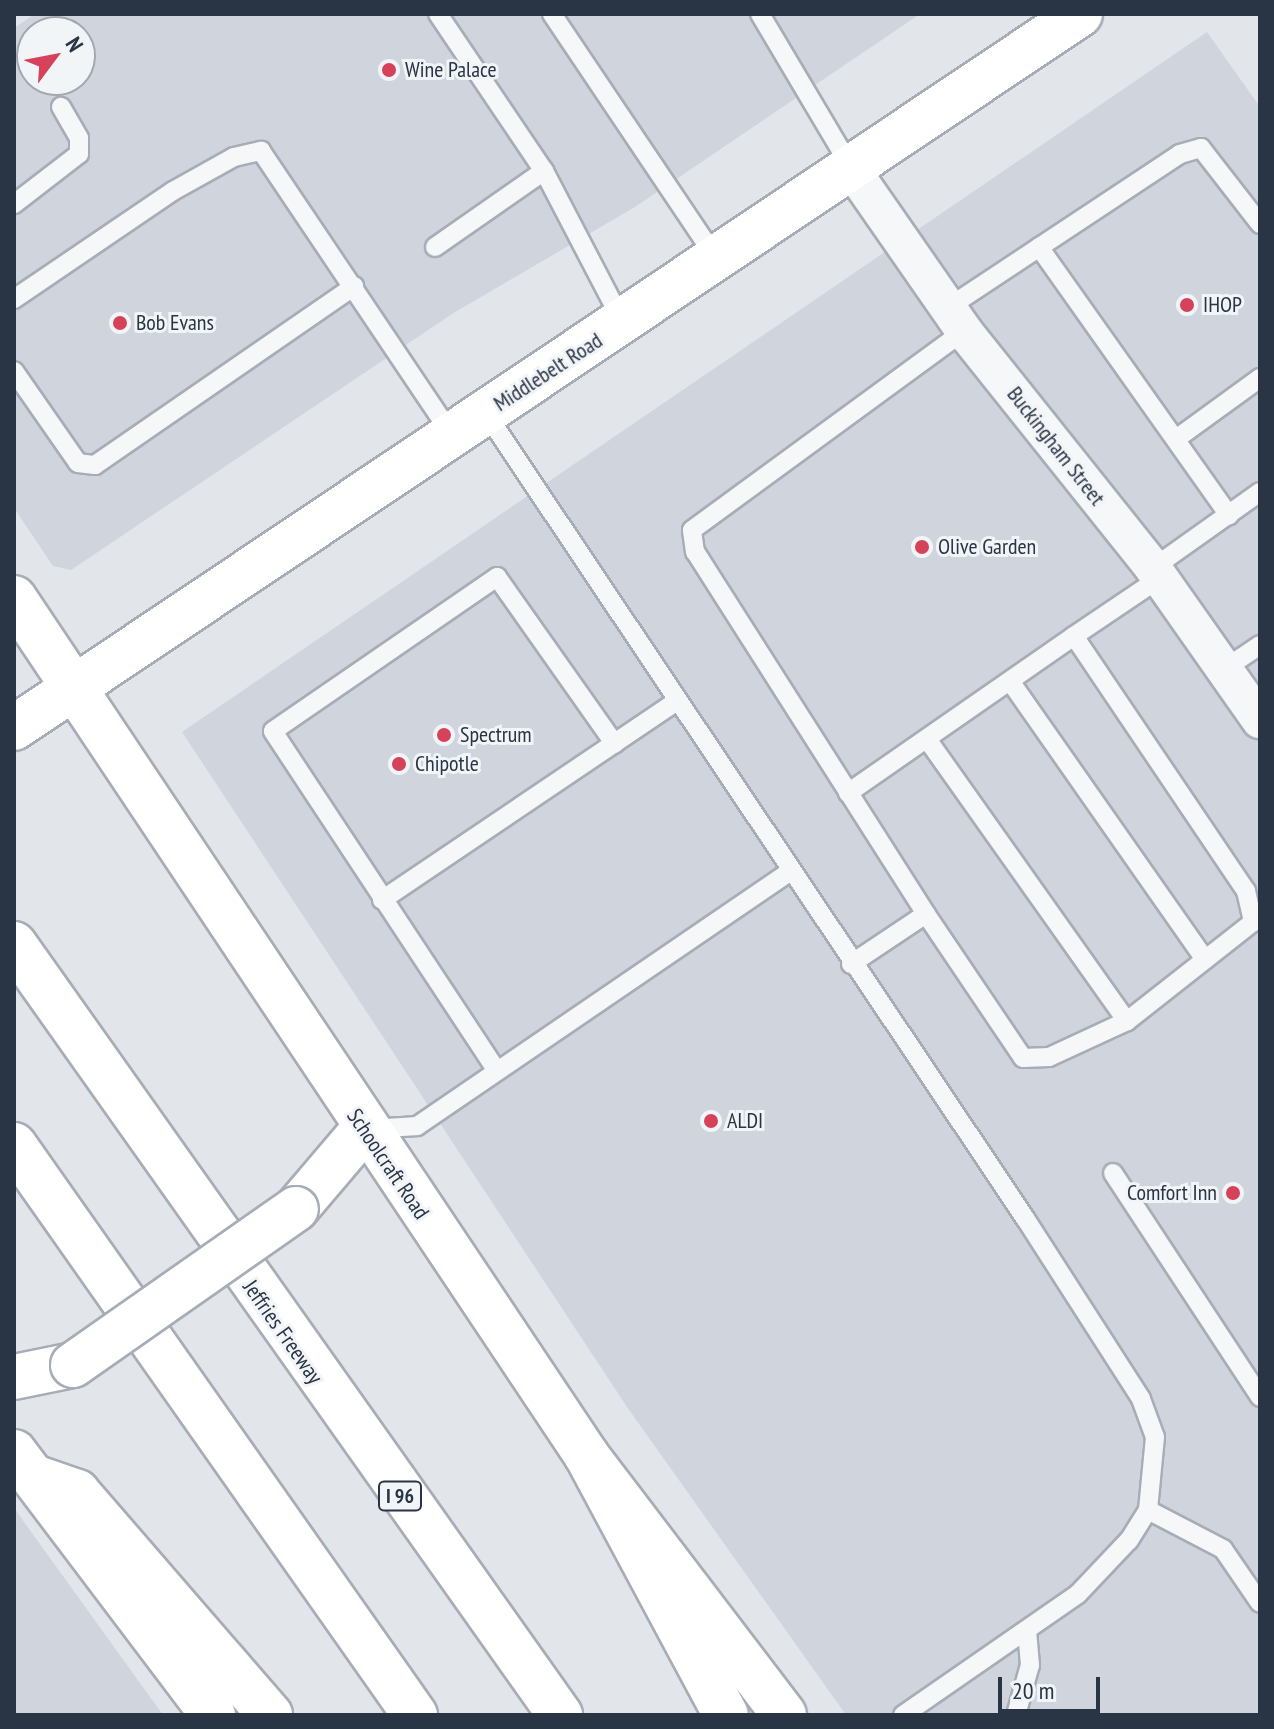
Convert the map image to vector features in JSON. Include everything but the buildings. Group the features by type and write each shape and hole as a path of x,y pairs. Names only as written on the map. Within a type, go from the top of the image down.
{"main road":[{"name":"Middlebelt Road","path":"16,727 853,171 1080,14"},
{"name":"Schoolcraft Road","path":"14,598 364,1129 587,1456 784,1715"},
{"name":"Jeffries Freeway","path":"14,944 560,1715"},
{"path":"14,1377 73,1365 296,1209 364,1129"},
{"path":"14,1145 415,1715"},
{"path":"587,1456 726,1715"},
{"path":"21,1473 213,1715"},
{"path":"21,1473 77,1492 270,1715"}],"street":[{"name":"Buckingham Street","path":"853,171 956,319 1157,573 1260,720"}],"lane":[{"path":"438,14 544,171 623,324"},
{"path":"552,14 717,260"},
{"path":"760,14 853,171"},
{"path":"14,204 79,154 79,138 61,107"},
{"path":"1074,636 1246,891 1253,922 1127,1021 1049,1057 1023,1058 926,914 695,552 692,530 956,319 1039,247 1180,154 1201,148 1260,224"},
{"path":"14,299 173,191 234,157 261,151 354,286 468,424 676,702 1141,1399 1155,1437 1148,1510 1078,1594 1027,1633 903,1715"},
{"path":"435,247 544,171"},
{"path":"1039,247 1229,515"},
{"path":"14,371 78,463 95,465 354,286"},
{"path":"1176,439 1260,378"},
{"path":"848,793 1074,636 1260,492"},
{"path":"497,1071 273,731 497,577 615,744"},
{"path":"1226,668 1260,645"},
{"path":"1010,681 1205,959"},
{"path":"382,900 676,702"},
{"path":"927,739 1127,1021"},
{"path":"364,1129 417,1126 790,872"},
{"path":"851,964 926,914"},
{"path":"1113,1173 1260,1397"},
{"path":"1148,1510 1223,1549 1260,1603"},
{"path":"1016,1715 1030,1665 1027,1633"}],"shaded area":[{"path":"35,14 920,14 635,207 452,314 71,570 53,566 14,508 14,28 16,27 16,96 96,96 96,16 32,16"},
{"path":"1207,32 1260,107 1260,1715 846,1715 627,1407 182,732"},
{"path":"14,1508 163,1715 14,1715"}],"place":[{"name":"Wine Palace","path":"389,70"},
{"name":"IHOP","path":"1187,305"},
{"name":"Bob Evans","path":"120,323"},
{"name":"Olive Garden","path":"922,547"},
{"name":"Spectrum","path":"444,735"},
{"name":"Chipotle","path":"399,764"},
{"name":"ALDI","path":"711,1121"},
{"name":"Comfort Inn","path":"1233,1193"}]}
